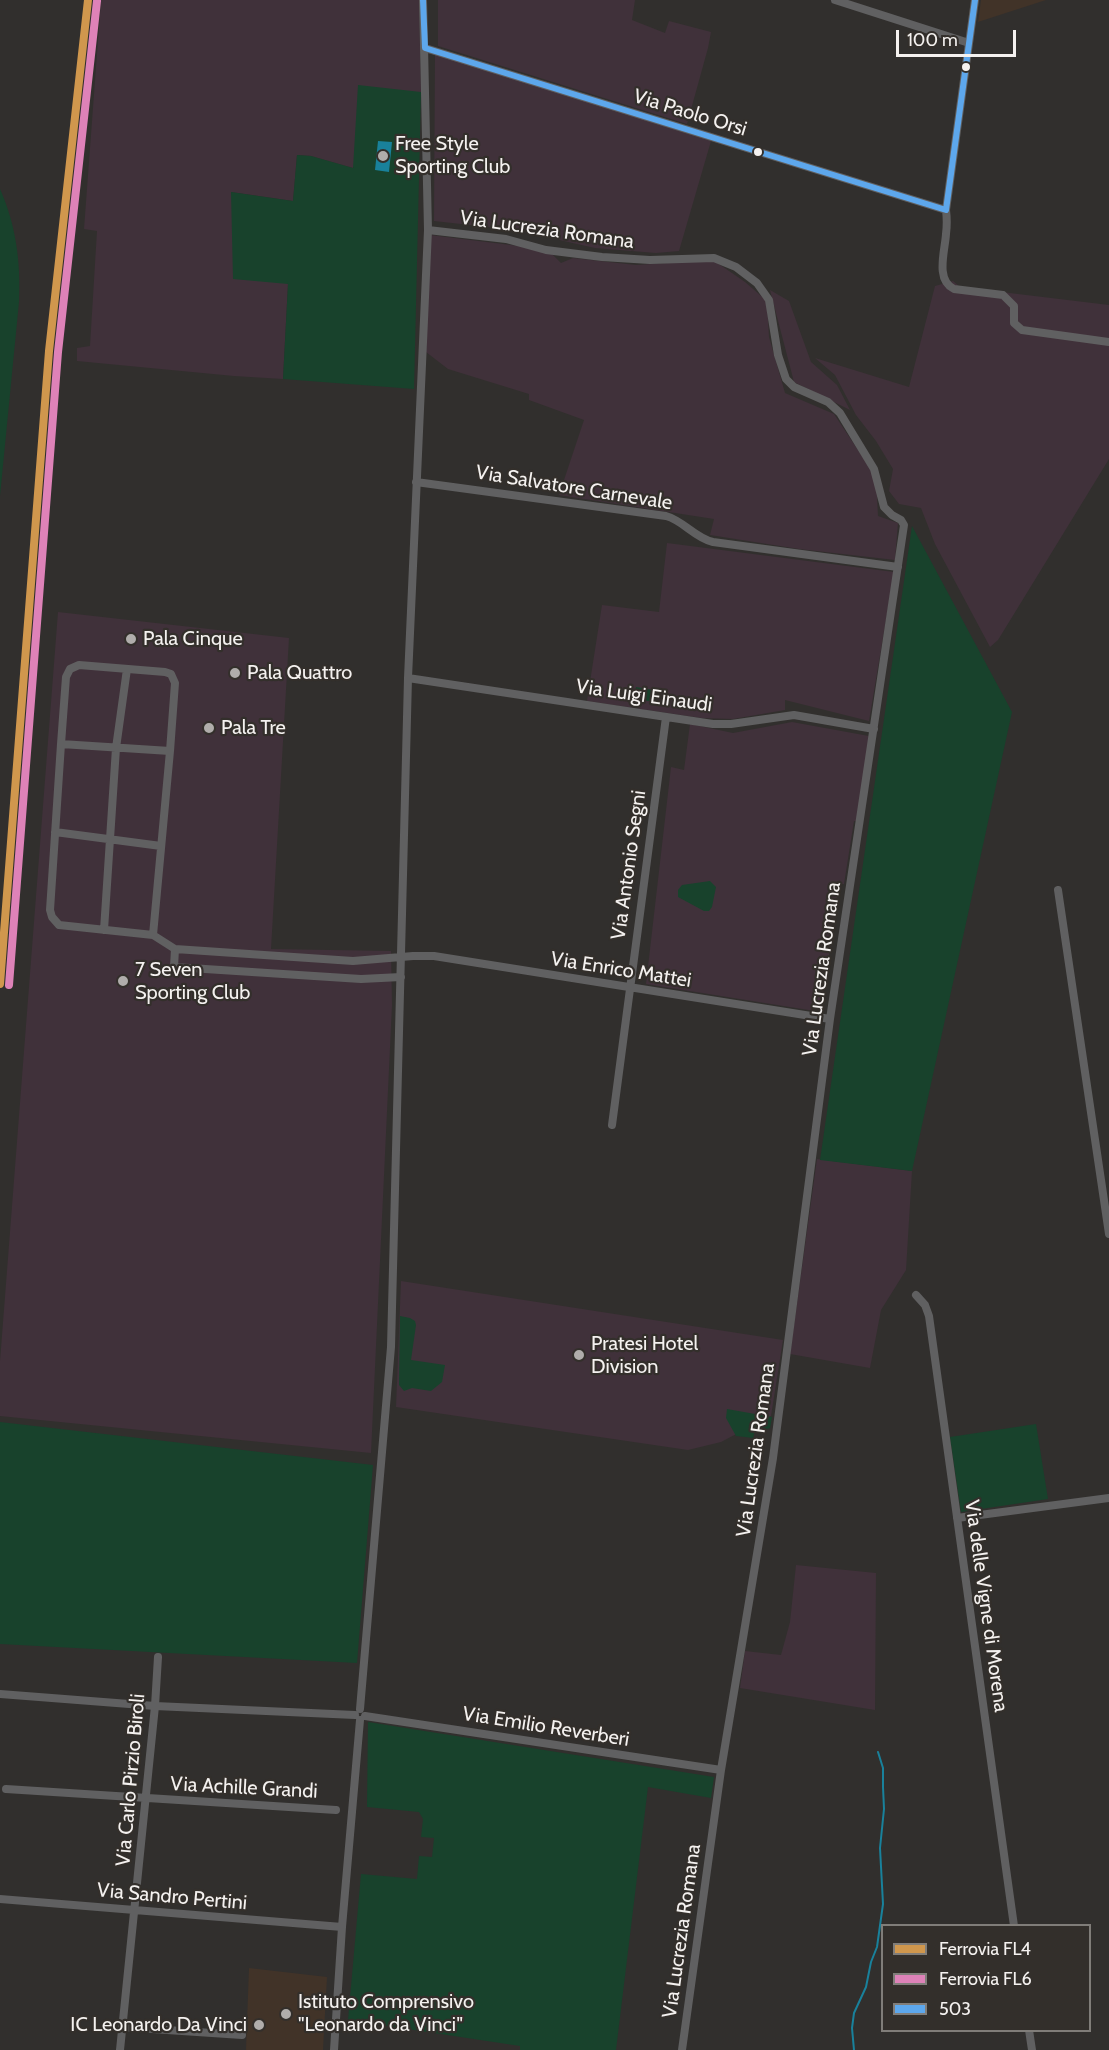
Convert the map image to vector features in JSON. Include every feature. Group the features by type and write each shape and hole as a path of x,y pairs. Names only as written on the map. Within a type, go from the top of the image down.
{"street":[{"path":"334,2050 342,1927 391,1347 401,977 404,957 408,678 428,230 423,0"},
{"path":"835,0 969,43"},
{"path":"975,0 946,210 943,271 949,287 1006,296 1014,306 1014,322 1022,330 1109,342"},
{"name":"Via Paolo Orsi","path":"425,48 946,210"},
{"name":"Via Lucrezia Romana","path":"428,230 506,239 546,250 602,257 650,260 714,258 728,262 749,276 763,289 769,300 778,355 786,379 794,387 825,401 838,411 874,469 884,507 903,523 830,1019 773,1458 721,1770 682,2050"},
{"name":"Via Salvatore Carnevale","path":"417,482 666,516 680,522 698,536 709,541 898,567"},
{"path":"153,935 170,751 174,678 169,672 79,665 70,669 66,677 50,908 52,917 62,926 153,935 175,949 174,967 361,979 401,977"},
{"path":"104,930 116,747 127,669"},
{"name":"Via Luigi Einaudi","path":"408,678 722,724 801,715 874,729"},
{"name":"Via Antonio Segni","path":"612,1125 666,717"},
{"path":"61,744 170,751"},
{"path":"55,832 161,846"},
{"path":"1058,890 1109,1234"},
{"name":"Via Enrico Mattei","path":"175,949 353,961 434,956 830,1019"},
{"name":"Via delle Vigne di Morena","path":"916,1295 925,1305 928,1313 1014,1924"},
{"path":"957,1518 1109,1498"},
{"name":"Via Carlo Pirzio Biroli","path":"120,2050 158,1657"},
{"name":"Via Emilio Reverberi","path":"0,1694 155,1706 360,1715 721,1770"},
{"name":"Via Achille Grandi","path":"6,1789 336,1810"},
{"name":"Via Sandro Pertini","path":"0,1899 342,1927"},
{"path":"122,2026 242,2035"},
{"path":"1029,2032 1032,2050"}],"shaded area":[{"path":"101,0 419,0 421,92 353,168 311,156 297,155 293,201 231,192 288,284 283,379 77,361 77,348 90,346 97,231 84,229"},
{"path":"438,0 635,0 632,20 665,33 669,21 711,32 687,124 438,46"},
{"path":"981,0 1046,0 978,22"},
{"path":"435,53 711,141 679,251 656,253 595,248 515,230 434,221"},
{"path":"430,235 519,246 552,254 561,263 573,258 636,265 713,260 745,282 767,301 769,337 785,393 834,414 876,477 878,516 898,523 895,560 799,549 710,535 714,519 559,495 584,420 529,400 529,394 448,369 426,352"},
{"path":"953,281 960,287 1109,305 1109,459 998,640 990,647 935,544 921,508 899,504 889,491 893,469 876,441 856,415 835,375 815,358 909,387 935,286"},
{"path":"770,290 789,301 811,362 837,385 850,410 794,382"},
{"path":"667,543 894,572 869,721 785,700 785,710 733,719 701,718 587,701 602,605 659,612"},
{"path":"58,612 289,638 271,949 391,951 392,1005 371,1453 0,1416 0,1361"},
{"path":"792,722 869,736 859,821 854,821 844,884 839,884 821,1012 646,984 671,767 684,770 690,724 733,733"},
{"path":"817,1159 912,1171 906,1270 881,1310 870,1368 790,1354"},
{"path":"401,1281 783,1340 771,1416 721,1442 688,1450 396,1407"},
{"path":"796,1565 876,1573 875,1710 740,1688 745,1651 781,1655 790,1622"},
{"name":"Istituto Comprensivo \"Leonardo da Vinci\"","path":"249,1968 327,1977 323,2050 246,2050"}],"green space":[{"path":"358,85 421,92 414,389 283,379 288,284 233,279 231,192 293,201 297,155 311,156 353,168"},
{"path":"0,189 14,230 18,258 19,302 0,496"},
{"path":"912,526 1012,712 912,1171 820,1160"},
{"path":"636,687 657,692 656,702 634,699"},
{"path":"710,881 716,887 709,911 704,911 678,897 678,890 682,885"},
{"path":"400,1316 410,1318 415,1321 416,1325 411,1360 445,1365 442,1382 431,1391 412,1388 404,1391 399,1385"},
{"path":"727,1409 772,1417 770,1428 762,1431 755,1430 753,1438 736,1436 726,1418"},
{"path":"0,1422 373,1465 357,1663 0,1644"},
{"path":"1036,1424 1048,1499 961,1512 950,1437"},
{"path":"368,1722 714,1777 711,1798 648,1787 616,2050 520,2050 520,2046 348,2020 361,1874 417,1879 419,1856 432,1857 434,1838 421,1837 423,1819 419,1812 367,1807"}],"water":[{"name":"Free Style Sporting Club","path":"378,141 392,142 389,172 375,170"}],"waterway":[{"path":"854,2050 852,2028 854,2013 866,1987 871,1962 877,1947 883,1904 880,1848 884,1809 883,1768 878,1752"}],"rail line":[{"name":"FL4","path":"0,984 49,351 88,0"},
{"name":"FL6","path":"9,985 58,352 97,1"}],"transit line":[{"name":"503","path":"423,0 425,48 946,210 975,0"}],"place":[{"name":"Free Style Sporting Club","path":"383,156"},
{"name":"Pala Cinque","path":"131,639"},
{"name":"Pala Quattro","path":"235,673"},
{"name":"Pala Tre","path":"209,728"},
{"name":"7 Seven Sporting Club","path":"123,981"},
{"name":"Pratesi Hotel Division","path":"579,1355"},
{"name":"Istituto Comprensivo \"Leonardo da Vinci\"","path":"286,2014"},
{"name":"IC Leonardo Da Vinci","path":"259,2025"}]}
